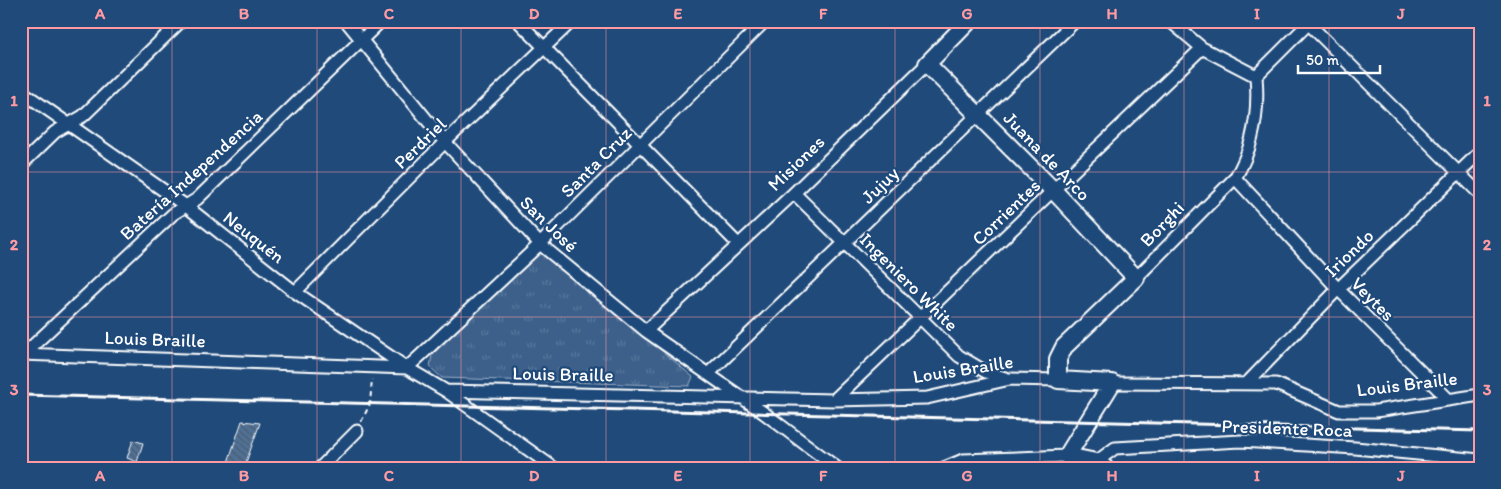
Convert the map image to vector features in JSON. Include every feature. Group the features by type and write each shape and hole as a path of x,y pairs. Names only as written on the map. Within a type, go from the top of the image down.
{"street":[{"path":"21,165 55,132 83,116 181,21"},
{"name":"San José","path":"346,21 445,142 540,244 646,331 764,412 837,468"},
{"name":"Batería Independencia","path":"23,354 173,214 197,199 381,21"},
{"path":"518,21 738,244"},
{"name":"Perdriel","path":"295,292 445,142 572,21"},
{"name":"Santa Cruz","path":"408,368 540,244 765,21"},
{"name":"Misiones","path":"646,331 794,193 928,64 969,21"},
{"name":"Jujuy","path":"708,374 1076,21"},
{"path":"1170,21 1202,48 1256,76 1310,23 1480,194"},
{"name":"Corrientes","path":"834,400 1202,48"},
{"name":"Juana de Arco","path":"928,64 1053,190 1136,278"},
{"name":"Borghi","path":"1058,380 1058,359 1064,347 1136,278 1235,178 1244,164 1255,126 1258,111 1256,76"},
{"name":"Neuquén","path":"21,91 71,124 186,206 295,292 408,368 446,391 554,468"},
{"name":"Iriondo","path":"1246,383 1338,288 1480,152"},
{"name":"Veytes","path":"1235,178 1338,288 1448,399"},
{"name":"Ingeniero White","path":"794,193 959,356 986,372 1010,380"},
{"name":"Louis Braille","path":"23,354 408,368"},
{"name":"Louis Braille","path":"446,391 834,400 927,398 1010,380 1246,383 1276,384 1339,411 1376,411 1480,395"},
{"path":"1067,456 1112,382"},
{"path":"320,468 357,431"},
{"name":"Presidente Roca","path":"1101,465 1116,448 1240,441 1346,447 1480,460"},
{"path":"944,468 963,460 1067,456 1101,465"}],"path":[{"path":"357,431 370,404 373,367"}],"green space":[{"path":"539,248 693,377 689,386 442,378 430,367 432,355"}],"building":[{"path":"242,421 260,423 244,468 226,468"},
{"path":"133,440 143,443 137,462 127,458"}],"railway":[{"path":"21,395 1480,431"}]}
